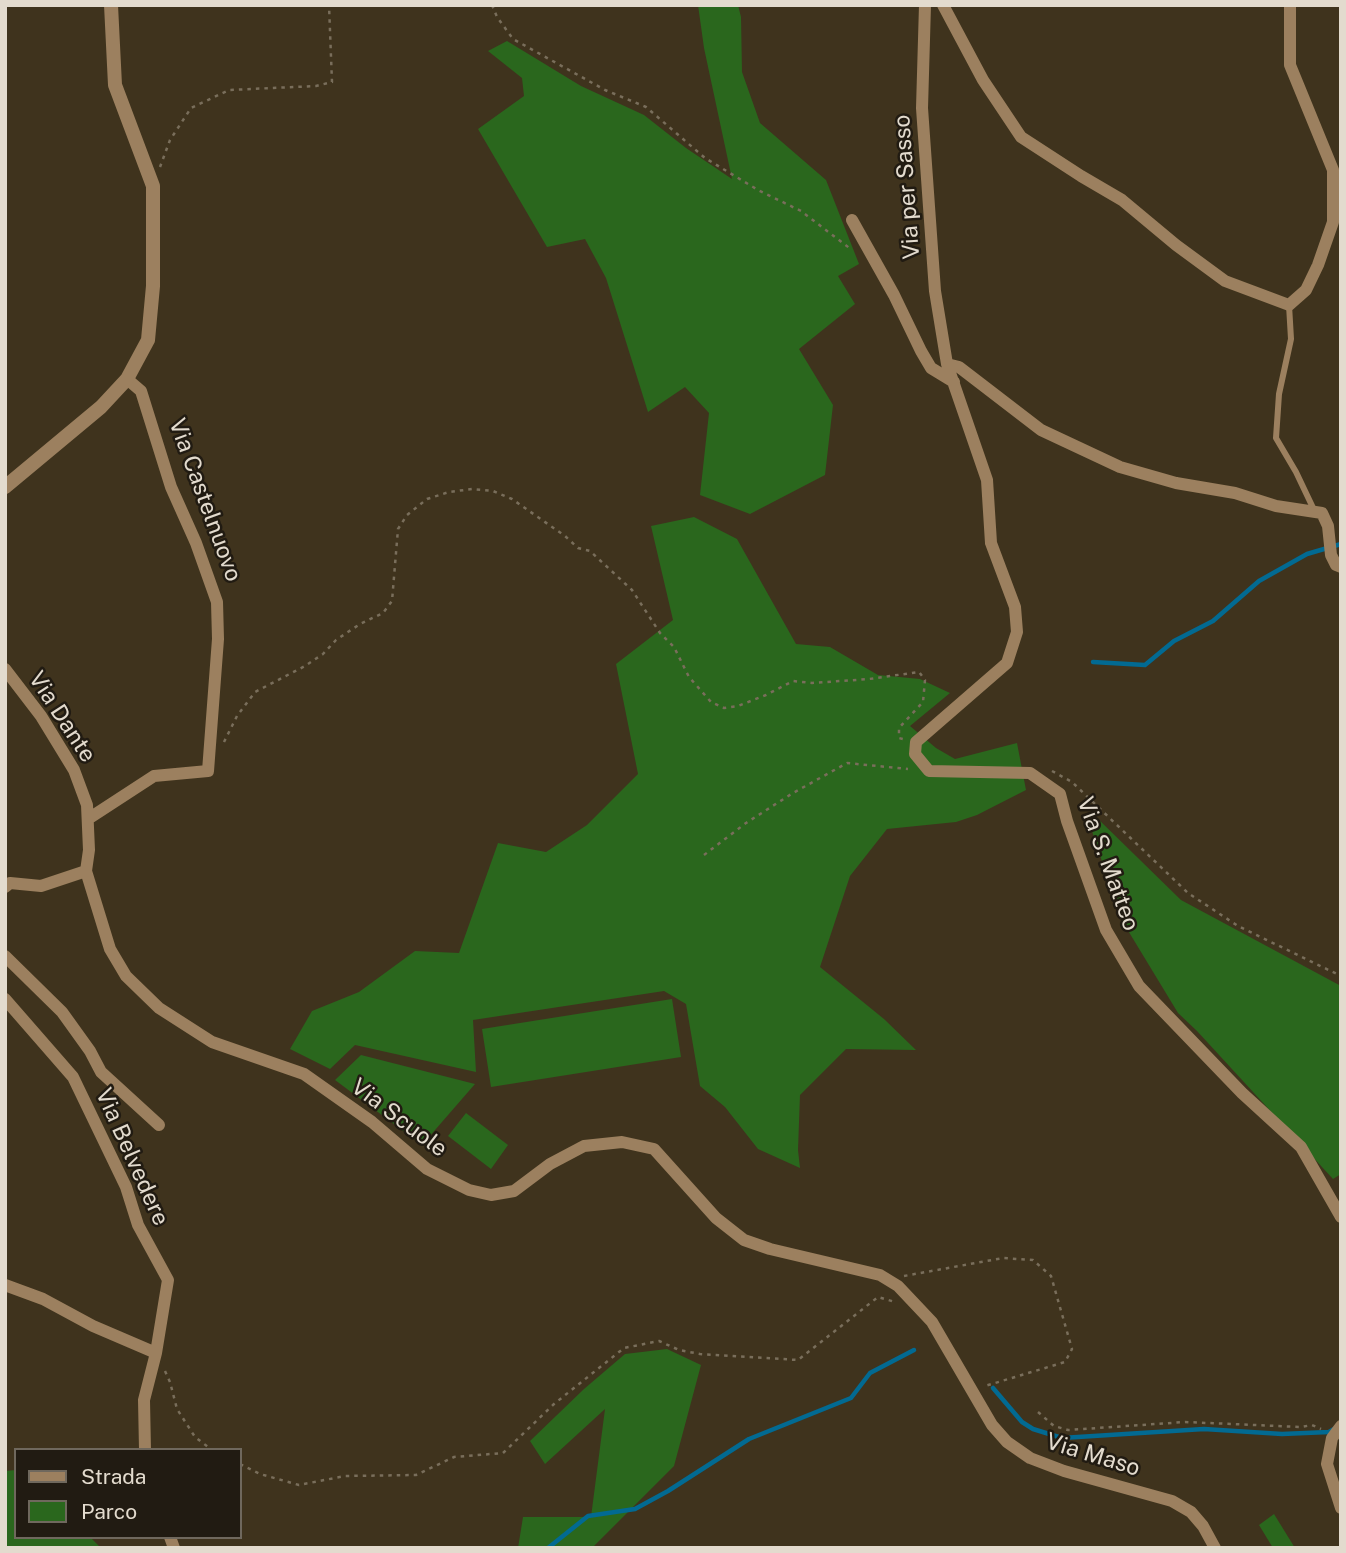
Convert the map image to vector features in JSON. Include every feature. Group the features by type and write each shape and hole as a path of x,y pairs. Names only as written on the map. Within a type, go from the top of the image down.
{"street":[{"path":"5,487 101,407 128,379 148,340 153,286 153,186 115,85 111,5"},
{"name":"Via per Sasso","path":"925,5 922,108 935,291 947,364"},
{"path":"943,5 983,80 1021,137 1122,200 1225,281 1289,305 1306,290 1333,222 1333,170 1290,65 1290,5"},
{"path":"852,220 931,368 954,382"},
{"path":"947,364 987,480 991,543 1015,607 1017,632 1007,663 916,742 915,754 929,771 1030,773"},
{"path":"947,364 959,367 1041,430 1120,467 1276,506 1322,513 1328,526 1331,555 1336,565 1341,567"},
{"name":"Via Castelnuovo","path":"88,818 155,776 208,771 218,639 217,601 196,543 171,487 141,390 128,379"},
{"name":"Via Dante","path":"5,669 41,716 74,770 87,805 89,850 86,871"},
{"name":"Via S. Matteo","path":"1030,773 1060,794 1066,821 1106,930 1139,986 1242,1093 1301,1147 1341,1217"},
{"path":"7,883 41,886 86,871"},
{"name":"Via Scuole","path":"86,871 110,949 126,976 159,1008 212,1042 304,1073 372,1122 427,1169 448,1180 469,1190 491,1195 514,1191 550,1164 584,1146 622,1142 654,1149 716,1218 744,1240 770,1249 880,1275 893,1283"},
{"name":"Via Belvedere","path":"5,956 62,1012 90,1051 101,1072 159,1125"},
{"name":"Via Belvedere","path":"5,999 73,1077 125,1187 138,1225 168,1280 156,1353 144,1400 145,1448"},
{"name":"Via Maso","path":"893,1283 932,1322 971,1390 1007,1442 1030,1458 1063,1471 1172,1501 1191,1512 1203,1526 1215,1548"},
{"path":"5,1286 43,1300 93,1326 156,1353"},
{"path":"1341,1426 1332,1438 1327,1464 1341,1508"}],"lane":[{"path":"1289,305 1291,340 1279,394 1276,438 1315,512"}],"path":[{"path":"153,186 170,140 191,108 229,90 316,86 332,82 329,5"},
{"path":"492,5 513,39 605,90 646,107 705,158 758,190 800,211 851,247 858,259"},
{"path":"224,743 237,716 255,692 305,666 323,654 336,640 383,613 392,601 398,529 407,515 427,499 472,489 493,491 512,499 578,548 590,551 632,590 660,633 674,648 689,677 711,702 724,708 738,706 793,681 812,683 869,680 919,672 925,680 923,702 899,728 899,737 916,742"},
{"path":"704,855 758,815 847,763 929,771"},
{"path":"1030,773 1050,769 1072,782 1188,894 1238,926 1341,976"},
{"path":"893,1283 910,1274 1003,1258 1033,1260 1051,1276 1073,1349 1065,1362 971,1390"},
{"path":"242,1465 260,1474 299,1485 345,1476 415,1475 454,1457 503,1453 554,1404 624,1348 660,1341 679,1350 700,1354 798,1360 878,1297 900,1304"},
{"path":"156,1353 170,1382 177,1409 195,1437 209,1448"},
{"path":"1038,1412 1054,1426 1068,1430 1202,1422 1312,1425 1332,1438"}],"green space":[{"path":"698,5 738,5 741,17 742,72 760,123 826,180 859,264 838,276 855,304 799,349 833,405 825,475 750,514 700,495 709,413 685,387 648,412 606,278 585,239 547,247 478,129 524,96 522,78 488,51 507,41 581,86 644,115 732,179 704,48"},
{"path":"694,517 737,539 796,644 830,647 878,675 920,679 950,693 910,726 936,748 955,759 1017,743 1026,790 977,815 956,822 887,829 850,876 820,967 884,1019 916,1050 846,1049 800,1095 800,1168 758,1149 725,1107 700,1086 686,1004 664,991 473,1020 476,1072 355,1045 330,1069 290,1049 312,1011 359,992 415,951 459,953 498,843 546,852 587,825 638,774 616,664 673,620 651,526"},
{"path":"1094,815 1181,900 1341,986 1341,1174 1333,1179 1178,1013 1121,919 1090,825"},
{"path":"672,999 681,1057 491,1087 482,1029"},
{"path":"361,1055 475,1084 422,1145 335,1080"},
{"path":"466,1113 508,1145 491,1169 448,1136"},
{"path":"667,1349 701,1365 674,1466 592,1548 518,1548 523,1517 591,1517 605,1409 545,1464 530,1441 625,1354"},
{"path":"14,1470 14,1539 92,1539 101,1548 5,1548 5,1471"},
{"path":"1274,1514 1295,1548 1273,1548 1259,1525"}],"waterway":[{"path":"1093,662 1145,665 1174,641 1213,621 1259,581 1307,554 1341,544"},
{"path":"548,1548 588,1516 635,1509 749,1439 851,1398 870,1373 914,1350"},
{"path":"993,1388 1022,1422 1033,1429 1062,1438 1204,1429 1282,1434 1329,1432 1334,1429"}]}
